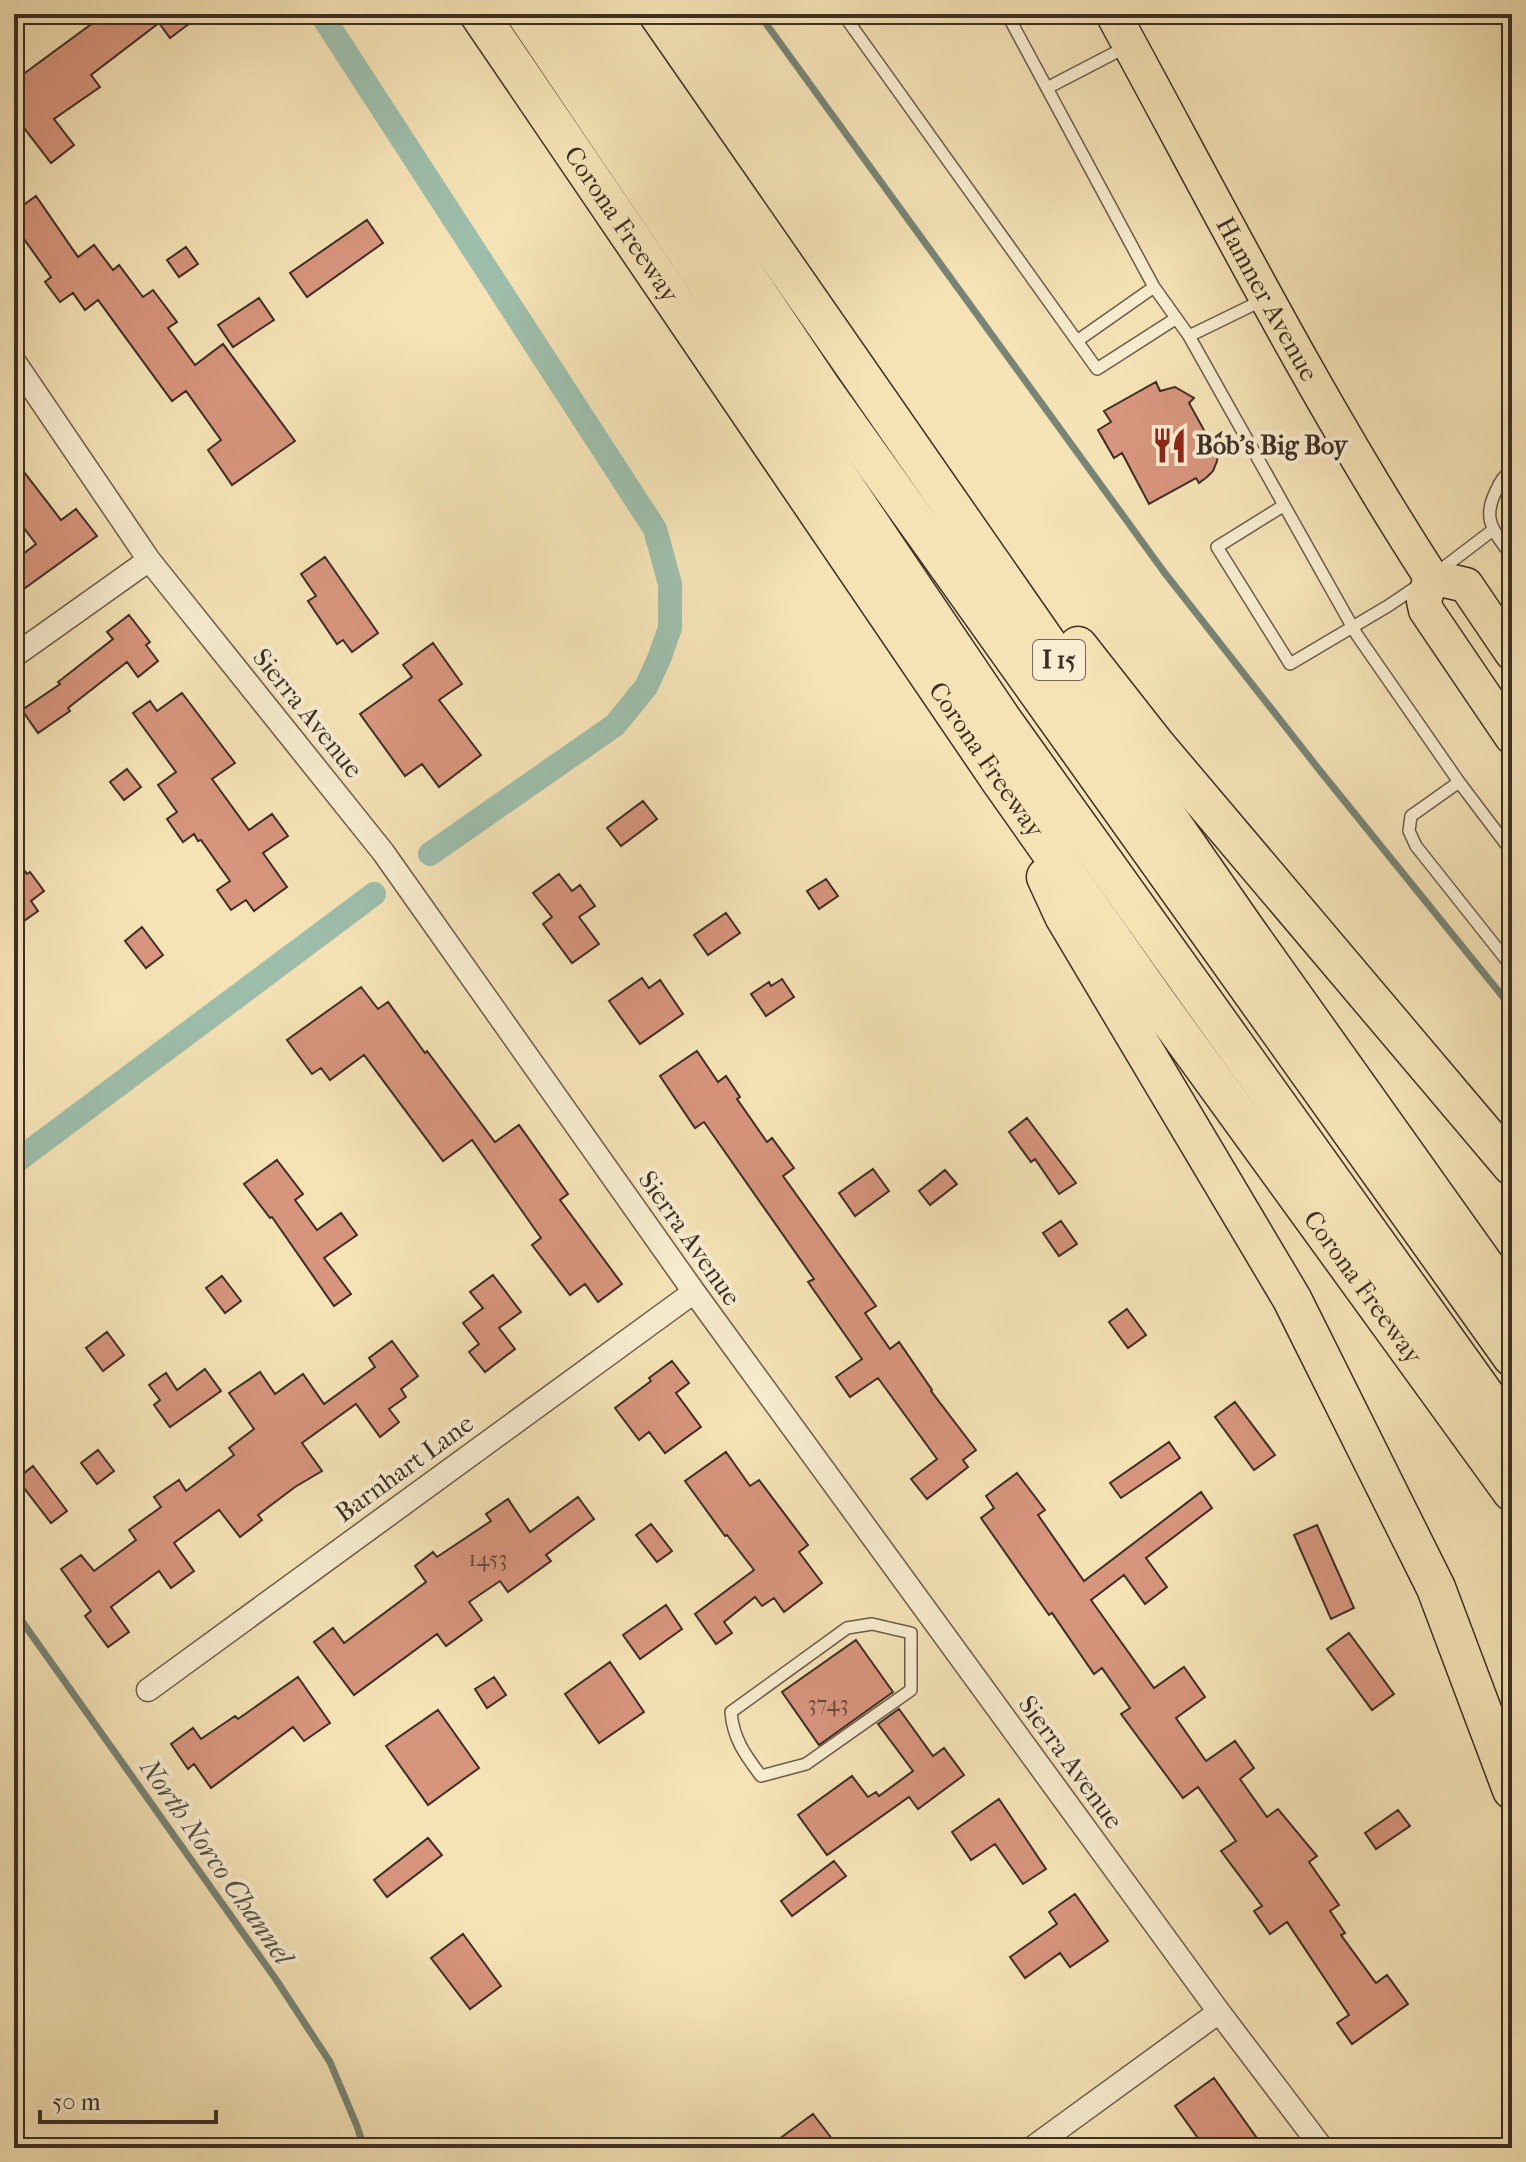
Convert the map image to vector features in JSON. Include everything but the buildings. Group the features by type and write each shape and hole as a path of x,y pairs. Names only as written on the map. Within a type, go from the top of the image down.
{"highway":[{"name":"Corona Freeway","path":"479,14 1000,780 1512,1492"},
{"path":"526,14 1001,718 1512,1433"},
{"path":"570,14 822,389 1512,1357"},
{"name":"I 15","path":"610,14 1246,930 1512,1304"},
{"path":"854,363 1155,744 1512,1166"},
{"path":"1000,780 1064,916 1292,1299 1436,1588 1512,1790"}],"main road":[{"name":"Hamner Avenue","path":"1113,14 1317,388 1431,577"},
{"path":"1512,653 1466,585 1431,577 1424,601 1426,610 1512,737"}],"street":[{"name":"Sierra Avenue","path":"14,361 149,560 383,852 694,1292 1219,2012 1322,2148"},
{"path":"14,656 149,560"},
{"name":"Barnhart Lane","path":"148,1690 694,1292"},
{"path":"1032,2148 1219,2012"}],"lane":[{"path":"843,14 1097,369 1175,319"},
{"path":"1007,14 1154,287 1189,336 1352,626 1459,782 1512,852"},
{"path":"1047,88 1130,45"},
{"path":"1077,341 1154,287"},
{"path":"1189,336 1267,298"},
{"path":"1512,470 1503,477 1488,507 1493,530 1512,557"},
{"path":"1283,506 1217,547 1290,664 1431,577 1493,530"},
{"path":"1459,782 1411,816 1409,831 1416,846 1512,967"},
{"path":"911,1633 911,1690 806,1764 761,1776 740,1748 732,1728 731,1712 847,1628 872,1624 911,1633 932,1618"}],"waterway":[{"path":"321,14 655,529 670,584 670,628 659,659 646,687 615,725 430,854"},
{"path":"759,14 1164,572 1512,1008"},
{"path":"14,1163 374,894"},
{"name":"North Norco Channel","path":"14,1610 277,1981 330,2062 364,2148"}],"place":[{"name":"Bob's Big Boy","path":"1170,445"}]}
